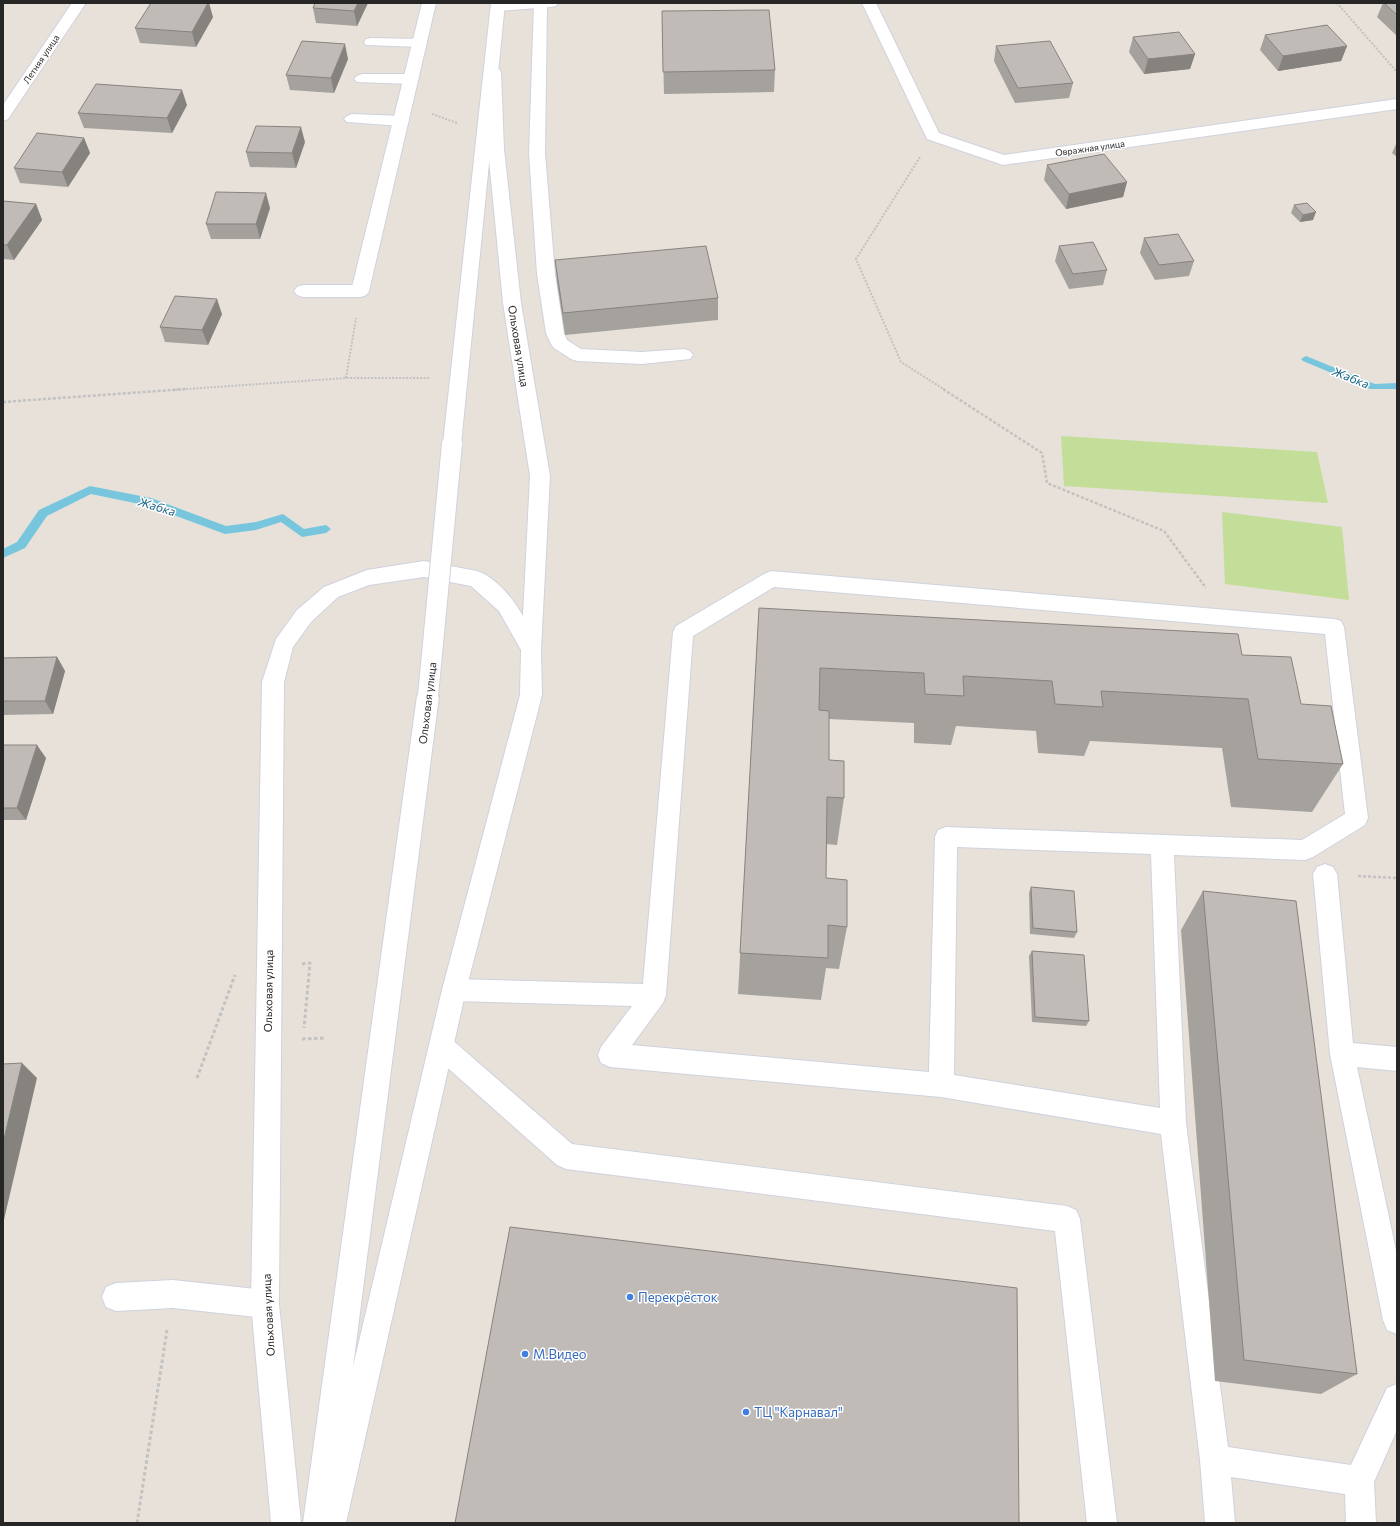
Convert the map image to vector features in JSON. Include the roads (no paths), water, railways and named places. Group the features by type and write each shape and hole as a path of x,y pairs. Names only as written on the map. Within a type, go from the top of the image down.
{"street":[{"name":"Летняя улица","path":"3,116 79,3"},
{"path":"304,291 360,291 429,3"},
{"path":"498,5 546,3 537,153 554,273 555,333 560,344 577,355 635,358 684,355"},
{"name":"Овражная улица","path":"869,3 933,136 1003,160 1397,104"},
{"name":"Ольховая улица","path":"318,1523 428,696 452,444 498,5"},
{"path":"370,42 419,43"},
{"name":"Ольховая улица","path":"331,1523 454,990 532,695 530,650 540,476 512,303 496,149 493,42"},
{"path":"362,79 411,79"},
{"path":"352,119 401,121"},
{"name":"Ольховая улица","path":"286,1523 265,1304 268,969 273,682 283,645 304,616 331,592 368,578 424,569 477,578 506,605 530,650"},
{"path":"941,1085 946,837 1305,850 1357,818 1334,627 771,579 683,632 654,995 610,1055 941,1085 1173,1123"},
{"path":"1162,844 1173,1123 1215,1460 1220,1523"},
{"path":"1325,874 1342,1054 1397,1320"},
{"path":"454,990 654,995"},
{"path":"441,1046 566,1156 1067,1219 1102,1523"},
{"path":"1342,1054 1397,1059"},
{"path":"116,1297 173,1294 265,1304"},
{"path":"1361,1523 1359,1481 1397,1398"},
{"path":"1215,1460 1359,1481"}],"waterway":[{"name":"Жабка","path":"1306,359 1374,387 1397,386"},
{"name":"Жабка","path":"3,554 21,545 43,513 90,490 151,502 225,530 256,526 283,518 302,533 326,529"}],"place":[{"name":"Перекрёсток","path":"630,1297"},
{"name":"М.Видео","path":"525,1354"},
{"name":"ТЦ \"Карнавал\"","path":"746,1412"}]}
